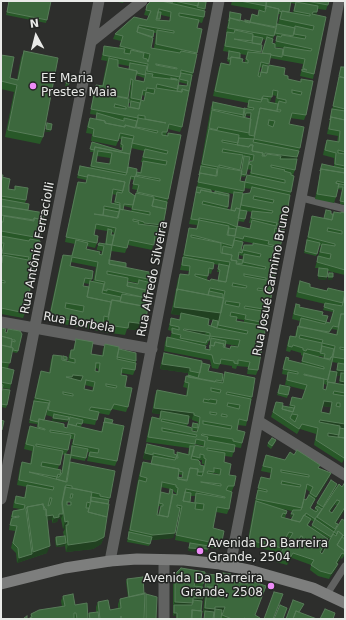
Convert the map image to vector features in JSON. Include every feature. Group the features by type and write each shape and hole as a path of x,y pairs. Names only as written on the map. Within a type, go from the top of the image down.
{"main road":[{"path":"1,584 65,568 137,559 164,560 230,566 314,588 345,602"}],"street":[{"name":"Rua Antônio Ferraciolli","path":"1,499 36,328 99,1"},
{"path":"92,41 142,1"},
{"name":"Rua Alfredo Silveira","path":"110,562 219,1"},
{"name":"Rua Josué Carmino Bruno","path":"230,566 339,1"},
{"name":"Rua Borbela","path":"1,322 152,349"},
{"path":"258,421 345,475"},
{"path":"164,560 164,619"}],"lane":[{"path":"302,198 345,209"},
{"path":"327,594 345,566"}],"building":[{"path":"9,1 51,1 47,20 7,12"},
{"path":"151,1 161,1 205,11 204,17 179,13 179,16 199,20 197,28 202,29 197,53 156,44 157,30 174,33 174,31 139,25 137,32 153,38 151,48 180,53 181,51 197,54 193,73 181,70 180,77 147,71 148,64 103,55 104,46 125,49 124,53 130,54 131,50 144,53 143,58 147,59 148,62 150,54 120,46 123,36 115,34 134,17 147,20 151,11 146,10 147,5","holes":["159,9 171,12 170,21 156,20","156,65 177,68 177,69"]},
{"path":"174,1 199,1 198,6"},
{"path":"199,1 206,2 205,9 197,7"},
{"path":"240,1 266,1 266,6"},
{"path":"267,1 291,1 289,12 282,12 279,11 279,9 266,6 265,9"},
{"path":"306,1 329,1 328,5"},
{"path":"296,2 318,6 317,12 313,12 312,14 326,17 314,74 302,71 302,69 307,70 303,68 305,59 283,55 284,47 311,51 312,49 276,41 277,36 281,37 282,35 305,39 306,36 294,34 295,26 313,30 314,26 280,19 282,11 310,16 310,14 294,11"},
{"path":"266,6 279,9 276,27 250,22 252,14 258,16 259,10 265,12"},
{"path":"158,12 161,12 160,19 157,19"},
{"path":"230,12 241,14 240,21 230,18 229,21"},
{"path":"230,18 276,28 274,36 228,28"},
{"path":"277,24 295,28 293,36 275,33"},
{"path":"138,27 154,31 153,37 137,32"},
{"path":"235,30 253,34 252,41 234,39 262,45 261,52 225,46 227,32 234,33"},
{"path":"253,36 263,38 261,44 252,43"},
{"path":"267,37 273,39 272,43 275,44 275,48 283,49 282,57 262,53"},
{"path":"24,51 58,58 43,137 8,130 17,85 1,81 1,55 14,57 10,78 18,80"},
{"path":"229,51 240,53 240,58 231,57 228,59"},
{"path":"248,52 271,54 269,64 261,62 258,76 260,77 261,72 267,73 269,65 285,68 284,75 288,76 288,79 301,82 301,79 313,81 306,115 292,113 289,124 304,127 300,148 254,139 260,108 280,112 281,110 277,110 279,101 286,103 286,100 277,98 278,91 273,90 272,97 263,96 262,100 215,91 221,63 230,65 231,57 243,59 242,62 248,63 248,60 246,59","holes":["292,90 302,92 301,95 292,93","269,120 275,121 273,127 268,125"]},
{"path":"109,58 118,60 118,67 137,71 135,80 144,82 146,73 153,74 152,77 179,80 178,89 157,84 156,88 182,92 182,89 189,91 182,127 169,124 167,132 162,132 162,135 168,136 168,133 181,135 168,199 137,192 139,185 133,184 135,176 160,181 160,179 136,175 137,172 141,173 143,161 166,165 167,161 143,157 145,149 167,154 168,151 132,143 134,136 120,133 118,141 93,136 94,129 88,127 90,118 125,127 125,125 157,133 158,131 136,127 138,118 91,109 96,85 103,86","holes":["131,79 133,80 131,98 141,100 139,109 128,107 129,99 104,94 128,98","147,88 155,89 154,94 146,92 144,101 141,100 143,90 146,91","115,104 126,107 126,109 114,107","138,115 145,116 145,119 166,123 138,118"]},
{"path":"130,63 147,66 145,75 129,69"},
{"path":"263,65 268,66 267,73 261,72"},
{"path":"341,67 345,67 345,78 339,76"},
{"path":"181,73 192,75 189,91 182,89 182,92 177,91 178,85 187,86 188,81 179,79"},
{"path":"339,77 345,78 345,109 333,106"},
{"path":"67,79 70,79 69,84 66,83"},
{"path":"262,98 268,99 268,102 278,104 277,111 260,108 254,136 249,135 251,113 246,113 245,117 243,117 244,108 253,110 254,108 248,107 249,100 261,102"},
{"path":"131,101 140,103 139,109 130,107"},
{"path":"213,102 245,109 244,115 212,109"},
{"path":"332,109 345,111 345,120 331,117 330,120"},
{"path":"212,110 251,119 249,133 218,127 217,130 209,128"},
{"path":"97,113 124,121 124,118 137,121 135,128 125,125 125,127 105,123 105,121 96,119"},
{"path":"331,117 345,120 345,152 338,150 338,153 345,154 345,166 335,164 336,153 325,150 327,140 339,142 340,131 329,129"},
{"path":"47,123 52,124 51,130 46,129"},
{"path":"209,129 239,135 238,143 222,140 222,142 249,147 250,145 253,145 252,151 263,153 262,156 266,156 267,154 281,156 280,159 297,159 295,170 271,165 271,167 285,170 284,171 291,173 291,175 294,176 291,192 245,182 244,191 198,182 200,173 217,176 218,167 202,164","holes":["223,149 254,155 253,161 250,161 249,164 252,165 251,173 285,180 285,183 247,175 245,182 240,181 242,171 219,167 219,165 240,170 243,155 222,152"]},
{"path":"122,137 133,139 130,154 95,147 94,150 90,149 92,142 122,151"},
{"path":"239,138 254,139 253,142 299,151 297,157 265,153 265,156 263,153 252,151 253,145 250,145 249,147 237,145"},
{"path":"95,147 130,154 127,173 91,166","holes":["98,151 112,153 110,164 96,162"]},
{"path":"244,156 250,157 246,175 241,174"},
{"path":"322,164 345,169 345,173 321,169 320,171"},
{"path":"80,166 126,175 128,167 137,169 136,176 131,176 129,185 129,192 135,196 133,205 124,204 123,210 120,209 119,212 120,203 115,202 117,192 122,193 125,182 88,175 87,177 78,175"},
{"path":"201,166 217,169 216,176 200,173 199,175"},
{"path":"321,169 345,173 345,183 337,181 336,183 339,184 336,197 317,194"},
{"path":"88,175 125,182 123,191 113,189 111,203 120,205 120,209 150,215 150,212 132,209 136,193 154,197 152,206 166,209 163,225 144,223 133,219 133,221 139,222 138,224 163,227 161,236 155,235 154,245 129,240 127,248 112,245 116,228 96,224 94,235 98,236 97,243 66,237 78,182 86,183","holes":["104,206 120,209 118,218 94,214 103,215"]},
{"path":"2,177 10,179 8,189 15,190 15,186 28,188 26,200 1,196"},
{"path":"336,183 345,185 345,202 340,201 343,187 338,187 339,184"},
{"path":"197,187 211,190 211,192 215,193 201,190 200,193 196,192"},
{"path":"252,187 290,195 284,230 275,228 274,234 283,236 280,247 268,244 269,241 244,236 243,239 235,237 233,246 191,235 191,237 221,243 221,253 232,255 231,260 237,261 236,264 265,269 266,267 243,262 244,254 260,257 261,254 243,250 244,245 253,245 253,243 274,247 272,256 278,258 272,291 258,288 257,290 272,292 269,310 245,306 244,308 268,312 266,323 245,319 246,315 231,312 230,316 237,317 236,321 266,326 258,370 248,369 250,362 238,360 238,364 234,363 234,361 221,359 220,364 214,363 212,355 166,346 167,337 206,346 205,349 210,350 210,345 214,346 215,342 224,344 223,347 230,349 231,346 238,347 240,340 210,336 206,343 180,338 181,335 172,333 172,328 179,330 179,327 170,325 171,318 180,320 181,313 209,319 208,325 217,328 247,334 248,331 218,325 225,291 210,288 208,295 177,289 180,274 189,275 190,266 182,265 183,257 214,263 213,269 209,268 208,276 195,274 195,276 210,281 211,279 226,282 230,262 184,255 189,228 197,229 199,220 229,226 227,235 235,236 237,226 250,229 252,220 276,226 277,223 251,218 252,211 272,213 273,211 241,205 243,194 250,193","holes":["254,196 274,200 273,203 253,199","244,274 266,278 266,280 244,276","233,283 247,286 246,288 232,286","226,301 240,303 239,307 225,304","183,330 206,332 210,333 210,336"]},
{"path":"201,190 229,196 228,207 203,201 202,204 235,211 236,208 240,209 237,227 227,223 199,218 199,220 191,219 196,192 200,193"},
{"path":"215,191 229,194 229,196 215,193"},
{"path":"234,192 243,193 240,209 236,208 235,211 231,210"},
{"path":"1,199 29,204 28,210 1,206"},
{"path":"154,199 167,202 166,209 152,206"},
{"path":"1,206 45,213 43,220 1,215"},
{"path":"104,209 119,212 117,218 103,215"},
{"path":"240,210 247,211 245,219 238,218"},
{"path":"326,210 331,211 331,214 333,214 332,220 324,218"},
{"path":"334,212 345,213 345,270 317,262 318,256 330,259 331,254 320,252 322,244 335,246 335,244 308,237 312,216 332,220","holes":["328,228 342,231 342,234 327,231"]},
{"path":"4,216 34,221 34,218 44,220 40,238 1,231 1,222 3,222"},
{"path":"229,228 236,229 235,236 228,235"},
{"path":"108,229 112,230 111,235 114,235 112,245 106,244"},
{"path":"1,236 29,241 30,239 40,241 25,313 1,308 1,282 5,283 5,281 1,280 1,263 3,255 28,260 29,257 2,253 4,243 1,243"},
{"path":"76,240 88,243 86,249 100,252 99,254 102,255 104,246 98,245 99,243 112,245 109,264 154,273 153,280 107,271 107,274 128,278 127,286 151,291 148,307 120,302 122,294 142,297 107,289 107,291 103,290 105,282 95,280 98,262 72,257 70,266 93,271 92,279 85,278 83,286 89,287 87,297 111,302 108,317 104,316 103,324 106,324 106,327 50,316 63,255 72,256","holes":["66,303 84,306 83,312 65,308"]},
{"path":"234,240 243,242 241,250 243,250 242,253 239,252 238,259 243,260 242,264 231,260 232,255 222,253 223,246 232,248"},
{"path":"307,240 320,243 317,254 305,251"},
{"path":"109,260 126,263 126,267 109,264"},
{"path":"219,264 229,266 226,282 218,281 220,270 218,269"},
{"path":"319,268 328,269 327,277 318,276"},
{"path":"329,273 333,273 333,277 328,277"},
{"path":"139,280 152,283 150,291 127,286 128,282 138,284"},
{"path":"90,281 104,284 102,293 121,297 120,301 112,300 111,302 87,297"},
{"path":"300,281 310,284 310,287 327,291 328,288 345,292 343,303 298,292"},
{"path":"177,289 224,298 221,313 174,307"},
{"path":"209,291 223,294 223,298 208,295"},
{"path":"345,295 345,314 341,314 338,327 333,326 329,332 299,327 301,318 325,324 326,322 330,323 334,310 324,307 325,303 342,306"},
{"path":"112,300 148,307 145,324 129,322 128,328 107,325"},
{"path":"296,304 300,305 299,307 323,312 322,315 328,316 326,322 294,314"},
{"path":"341,314 345,314 345,348 340,347 340,349 345,350 345,359 333,357 335,346 322,343 321,352 307,349 306,351 303,350 303,348 293,345 292,347 288,346 290,336 296,337 298,326 337,335","holes":["300,335 323,340 322,343 299,338"]},
{"path":"213,320 218,321 217,328 211,326"},
{"path":"1,328 6,329 5,332 7,333 8,329 20,331 22,334 18,351 13,350 11,347 12,341 15,342 15,340 1,336"},
{"path":"1,336 12,339 11,347 1,345"},
{"path":"211,338 226,341 225,347 224,344 215,342 214,346 210,345"},
{"path":"76,339 93,342 91,354 103,356 105,344 119,347 117,359 136,363 135,370 122,368 121,375 127,376 125,387 132,388 128,407 114,404 111,410 91,407 89,410 99,412 97,420 48,410 50,401 35,398 41,371 50,373 53,355 62,356 62,360 75,363 75,359 70,358 71,350 74,350","holes":["96,363 100,363 99,372 95,371","73,375 83,376 81,381 66,377 72,377","86,380 95,382 93,391 84,389","106,384 117,386 116,388 106,386","63,392 73,394 73,396 63,394"]},
{"path":"1,345 13,348 10,363 1,362"},
{"path":"322,346 334,349 330,359 324,358 325,354 320,353"},
{"path":"119,349 136,353 136,361 117,357"},
{"path":"164,353 202,361 200,373 190,371 190,368 162,364"},
{"path":"304,353 330,360 331,357 333,357 328,380 324,379 323,389 326,390 328,382 345,385 345,393 334,391 333,394 345,396 345,424 320,420 319,422 340,426 339,435 328,433 328,436 345,438 344,458 316,440 318,428 302,424 299,429 273,412 276,402 283,403 282,409 293,412 295,406 290,405 292,397 302,399 307,385 287,380 288,372 298,374 298,372 283,369 286,357 289,358 288,360 324,369 324,367 302,361","holes":["324,401 332,402 330,414 321,412","337,403 340,403 340,407 336,406","292,414 298,415 295,422 290,418"]},
{"path":"63,356 67,357 67,360 63,359"},
{"path":"345,362 345,371 337,370 338,363 344,364"},
{"path":"202,363 210,365 208,371 223,374 222,381 216,380 215,382 188,377 188,375 198,378"},
{"path":"1,367 14,370 11,384 1,382"},
{"path":"330,371 337,372 335,383 327,382"},
{"path":"225,372 255,378 252,397 227,392 226,394 251,399 247,421 239,419 237,430 245,432 242,443 233,441 233,439 201,435 208,437 207,440 235,445 234,452 207,448 207,450 225,453 224,462 231,464 229,475 236,476 234,486 228,486 226,490 232,492 229,509 217,507 213,528 224,531 222,541 219,544 176,535 182,506 177,505 177,507 180,508 175,533 153,535 130,530 139,480 146,482 147,478 140,476 143,462 179,469 178,479 187,481 190,468 198,469 197,475 202,476 204,470 206,459 204,458 204,455 200,454 200,458 192,456 195,445 204,447 205,441 196,439 195,444 148,437 152,417 160,419 161,411 189,416 188,424 162,419 161,421 189,427 192,428 192,431 197,432 199,426 200,417 194,415 194,413 154,408 157,390 187,396 189,383 185,382 186,376 223,383","holes":["211,388 221,390 220,393 211,391","204,399 217,400 216,404 203,402","228,403 240,405 239,409 227,406","210,412 217,413 216,415 210,414","222,414 227,415 227,417 221,416","203,421 232,426 231,429 203,424","162,428 197,435 196,437 162,431","214,468 221,469 220,475 207,473 208,471 214,472","162,482 176,485 178,488 177,495 173,494 168,517 157,515","201,482 221,484 221,486","186,489 225,497 196,493 195,503 183,501","196,503 204,504 203,510 195,509"]},
{"path":"341,373 345,373 345,382 340,381"},
{"path":"280,385 290,387 288,395 278,393"},
{"path":"2,389 10,390 7,405 1,404"},
{"path":"34,401 49,403 44,420 39,419 38,422 30,420"},
{"path":"283,406 294,408 293,412 282,409"},
{"path":"54,414 69,417 68,420 53,418"},
{"path":"70,417 83,420 82,424 77,423 76,426 68,424"},
{"path":"105,418 113,420 112,423 104,422"},
{"path":"39,419 64,424 64,427 67,428 68,424 102,432 104,422 124,426 117,461 89,456 90,452 98,453 99,449 73,444 75,434 50,430 50,432 71,435 68,450 36,444 36,446 63,451 60,465 42,462 41,466 61,470 60,475 58,474 57,477 29,472 67,482 70,462 115,471 110,498 66,485 62,504 63,514 59,514 59,517 54,518 53,515 46,516 46,509 43,504 27,507 26,509 32,554 19,558 18,548 13,543 17,526 10,525 12,518 19,517 12,517 13,511 24,509 25,505 15,503 16,496 25,498 27,485 53,490 54,487 19,480 22,462 31,464 34,446 26,444 30,426 45,430 38,427","holes":["50,498 52,498 50,505 48,506"]},
{"path":"1,420 4,421 2,430 1,430"},
{"path":"193,423 198,424 198,428 192,427"},
{"path":"340,428 345,429 345,438 338,437"},
{"path":"272,438 276,440 272,446 268,443"},
{"path":"147,444 174,450 174,454 177,455 176,458 153,453 153,455 145,453"},
{"path":"72,446 88,449 86,458 71,455"},
{"path":"190,446 194,446 191,459 198,460 200,465 204,466 203,472 198,472 198,469 190,468 187,480 178,479 178,477 182,478 183,472 179,471 179,469 151,464 153,456 175,460 178,458 177,452 189,455"},
{"path":"297,450 320,465 318,468 331,473 316,497 310,493 313,487 307,484 302,508 256,499 258,490 267,492 267,490 258,488 261,477 270,479 272,468 263,466 266,455 285,460 290,452 294,455","holes":["281,470 309,475 309,477 281,472","282,481 301,485 300,487 281,484"]},
{"path":"65,454 71,455 66,482 56,479 62,473"},
{"path":"331,480 337,484 323,507 317,503"},
{"path":"345,482 345,507 335,523 338,524 335,529 317,517 339,484 342,487","holes":["337,500 340,501 332,513 329,511"]},
{"path":"65,487 92,492 90,503 87,502 86,508 89,508 88,512 107,517 104,537 96,541 68,545 66,525 68,525 68,521 65,522 62,502","holes":["67,502 71,502 71,505 67,505"]},
{"path":"170,489 173,490 168,517 159,515 161,506 163,506 163,504 159,503 161,492 169,494"},
{"path":"185,492 191,493 190,502 183,501"},
{"path":"309,495 315,499 310,508 316,512 318,510 315,508 317,506 322,509 315,519 306,513 300,522 291,520 294,514 291,514 293,510 301,510 304,499 306,500"},
{"path":"91,497 109,500 108,504 91,501"},
{"path":"91,501 109,504 107,517 88,512"},
{"path":"256,501 287,511 286,514 283,513 281,517 300,522 304,515 311,519 307,525 328,539 320,552 322,554 333,534 336,536 338,531 343,535 337,545 345,551 345,553 342,553 336,563 338,564 331,574 320,571 311,565 314,560 293,553 289,560 278,557 293,533 289,532 285,539 288,540 282,548 249,540","holes":["301,536 303,537 296,548 294,547"]},
{"path":"43,504 44,510 46,509 50,546 33,552 27,507"},
{"path":"315,519 334,532 331,537 312,525"},
{"path":"342,519 345,521 345,534 342,537 345,539 345,551 337,545 343,535 338,531 337,534 334,532"},
{"path":"129,532 152,537 150,544 128,539"},
{"path":"65,536 66,543 57,545 56,537"},
{"path":"190,543 209,546 208,549 189,548"},
{"path":"181,568 205,572 204,583 195,582 194,586 203,587 203,598 193,598 193,603 175,602 175,574"},
{"path":"223,573 231,574 232,581 247,584 249,580 266,586 255,615 260,619 232,619 222,615 225,607 215,607 215,609 205,608 207,587 217,588 218,580 222,580"},
{"path":"206,574 217,575 216,587 207,587 205,589"},
{"path":"143,577 144,594 129,597 127,579"},
{"path":"274,592 283,594 273,619 264,619"},
{"path":"145,593 144,619 100,619 98,602 108,600 110,610 121,608 120,599"},
{"path":"73,594 75,605 87,603 88,619 77,619 76,613 74,613 74,619 28,619 32,617 31,614 39,610 65,606 63,596"},
{"path":"146,594 157,597 156,619 146,619"},
{"path":"193,600 202,601 201,611 192,610 191,619 177,619 177,613 174,613 174,605 192,605"},
{"path":"293,600 304,604 299,612 296,611 293,619 286,619"},
{"path":"280,605 287,608 283,619 274,619"},
{"path":"215,609 222,610 221,619 214,619"},
{"path":"325,609 335,613 333,619 320,619"},
{"path":"192,610 202,611 201,619 192,619"},
{"path":"205,611 214,612 213,619 204,619"},
{"path":"296,611 317,619 293,619"},
{"path":"98,612 99,619 90,619 89,613"}],"place":[{"name":"EE Maria Prestes Maia","path":"33,86"},
{"name":"Avenida Da Barreira Grande, 2504","path":"200,551"},
{"name":"Avenida Da Barreira Grande, 2508","path":"271,586"}]}
